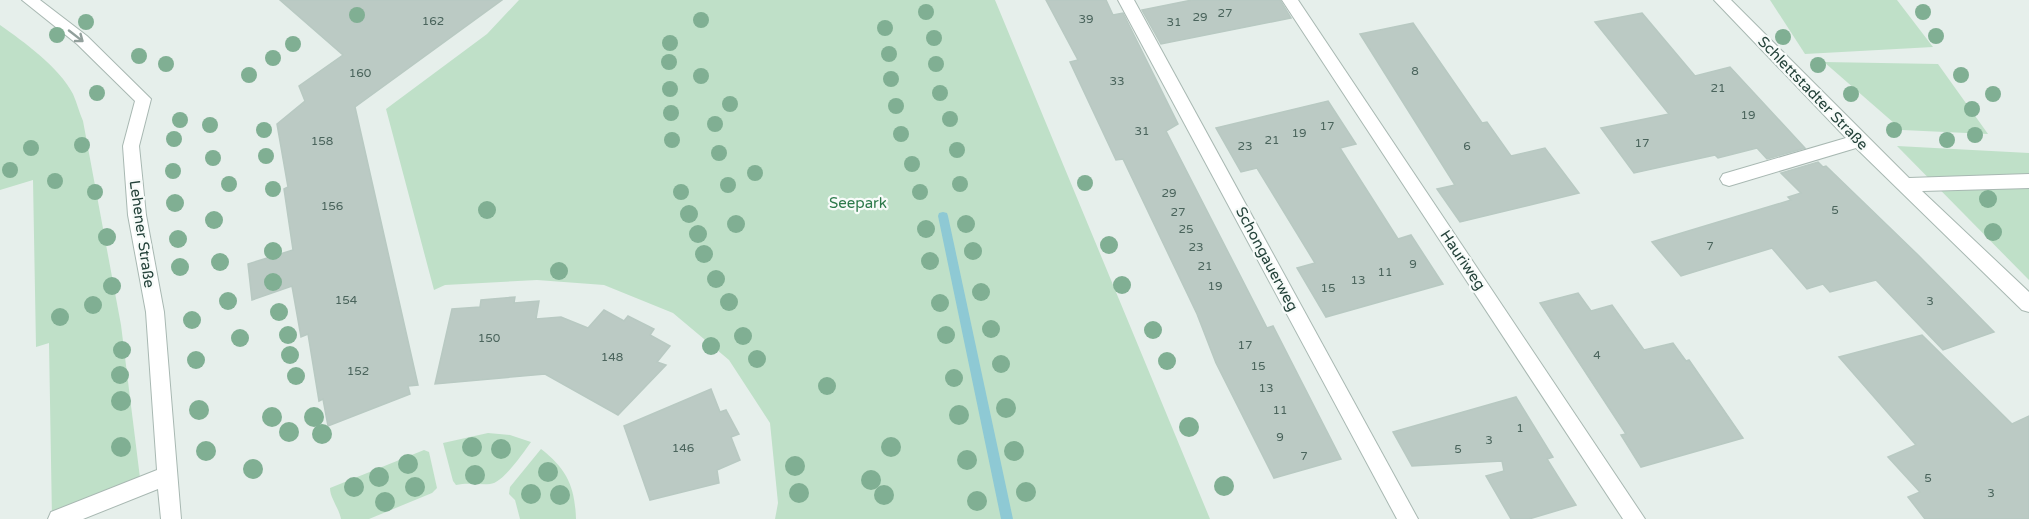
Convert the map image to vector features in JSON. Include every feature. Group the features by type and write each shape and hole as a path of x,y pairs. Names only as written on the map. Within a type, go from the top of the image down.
{"street":[{"name":"Lehener Straße","path":"30,0 82,40 142,99 131,146 137,214 155,312 171,519"},
{"name":"Schongauerweg","path":"1126,0 1408,519"},
{"name":"Hauriweg","path":"1290,0 1635,519"},
{"name":"Schlettstadter Straße","path":"1722,0 1859,141 2029,304"},
{"path":"1729,179 1859,141"},
{"path":"1905,185 2029,181"},
{"path":"58,519 168,475"}],"green space":[{"name":"Seepark","path":"519,0 995,0 1210,519 775,519 778,503 770,423 729,360 673,313 604,285 537,280 445,285 434,290 386,109 487,34"},
{"path":"1770,0 1897,0 1933,47 1805,54"},
{"path":"0,25 20,39 59,74 73,94 83,121 121,325 141,486 52,519 49,343 36,347 33,180 0,190"},
{"path":"1824,62 1938,64 1988,134 1902,130"},
{"path":"1897,146 2029,153 2029,280"},
{"path":"488,433 510,435 531,442 501,479 490,484 456,485 443,443"},
{"path":"541,449 550,456 568,479 574,497 576,519 520,519 515,500 509,494 510,487"},
{"path":"424,450 429,452 437,488 432,493 369,519 341,519 330,488"}],"building":[{"path":"280,0 502,0 355,107 418,385 408,386 410,394 328,426 323,399 319,401 308,334 301,337 292,286 252,300 248,264 293,250 284,189 288,187 277,124 305,101 299,86 343,55"},
{"path":"1046,0 1106,0 1113,15 1123,13 1178,124 1166,131 1267,328 1273,326 1341,459 1274,478 1216,363 1197,314 1123,159 1116,160 1070,62 1078,60"},
{"path":"1192,0 1280,0 1291,18 1161,44 1142,10"},
{"path":"1642,13 1695,76 1730,67 1805,148 1767,159 1757,148 1718,158 1715,155 1634,173 1601,128 1669,114 1595,22"},
{"path":"1413,23 1482,123 1487,122 1511,156 1545,148 1579,193 1460,222 1437,189 1455,185 1360,34"},
{"path":"1328,101 1356,144 1340,148 1398,239 1411,235 1443,284 1326,317 1297,268 1315,263 1257,168 1241,172 1216,128"},
{"path":"1818,162 1823,167 1826,166 1994,332 1943,350 1876,280 1830,292 1823,284 1807,289 1772,248 1681,276 1652,242 1791,200 1788,197 1801,193 1781,173"},
{"path":"1578,293 1591,311 1612,305 1644,350 1673,343 1686,361 1689,360 1743,438 1641,467 1621,435 1626,434 1540,303"},
{"path":"515,297 514,303 539,301 536,319 561,317 588,328 604,310 624,321 628,316 654,329 650,335 670,346 657,362 666,365 618,415 545,374 435,384 452,309 480,307 481,300"},
{"path":"1922,335 2012,424 2029,416 2029,519 1925,519 1908,497 1920,492 1888,457 1916,445 1839,357"},
{"path":"711,389 720,412 726,410 739,434 731,437 740,460 717,470 719,483 650,500 624,426"},
{"path":"1516,397 1553,457 1547,459 1576,505 1529,519 1511,519 1486,476 1504,471 1502,461 1412,466 1393,432"}],"waterway":[{"path":"943,216 1007,519"}]}
